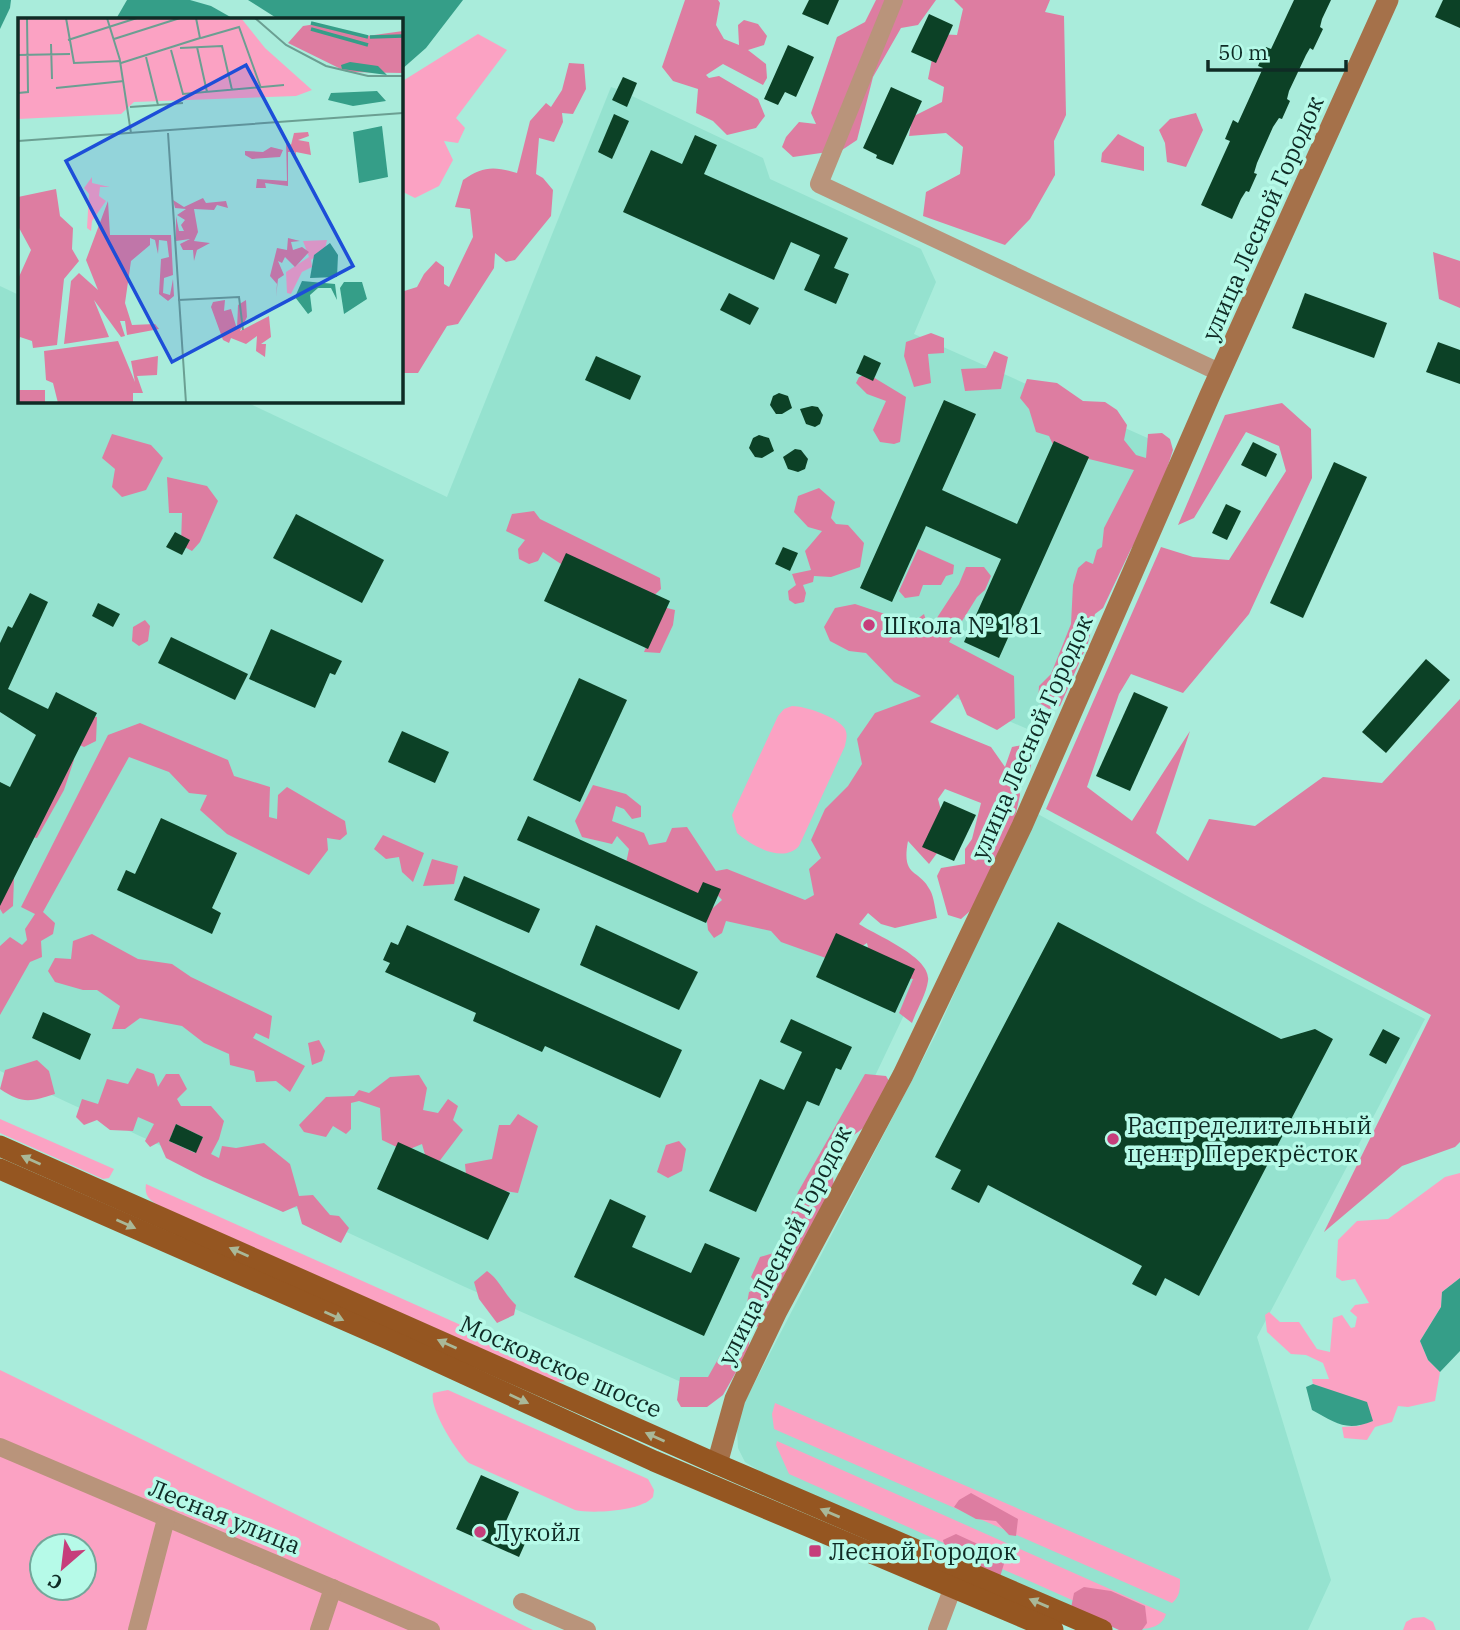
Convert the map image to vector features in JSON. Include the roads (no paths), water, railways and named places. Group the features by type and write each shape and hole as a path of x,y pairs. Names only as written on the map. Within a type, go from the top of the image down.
{"main road":[{"name":"Московское шоссе","path":"0,1146 717,1464 1102,1630"},
{"name":"Московское шоссе","path":"0,1169 390,1340 654,1461 1053,1630"},
{"name":"улица Лесной Городок","path":"717,1464 719,1488"}],"street":[{"path":"894,0 819,184 1220,373"},
{"name":"улица Лесной Городок","path":"717,1464 735,1399 777,1311 938,1004 1022,826 1220,373 1388,0"},
{"name":"Лесная улица","path":"0,1447 432,1630"},
{"path":"137,1630 166,1519"},
{"path":"937,1630 953,1587"},
{"path":"319,1630 333,1588"},
{"path":"522,1602 587,1630"}],"place":[{"name":"Школа № 181","path":"869,625"},
{"name":"Распределительный центр Перекрёсток","path":"1113,1139"},
{"name":"Лукойл","path":"480,1532"},
{"name":"Лесной Городок","path":"815,1551"}]}
